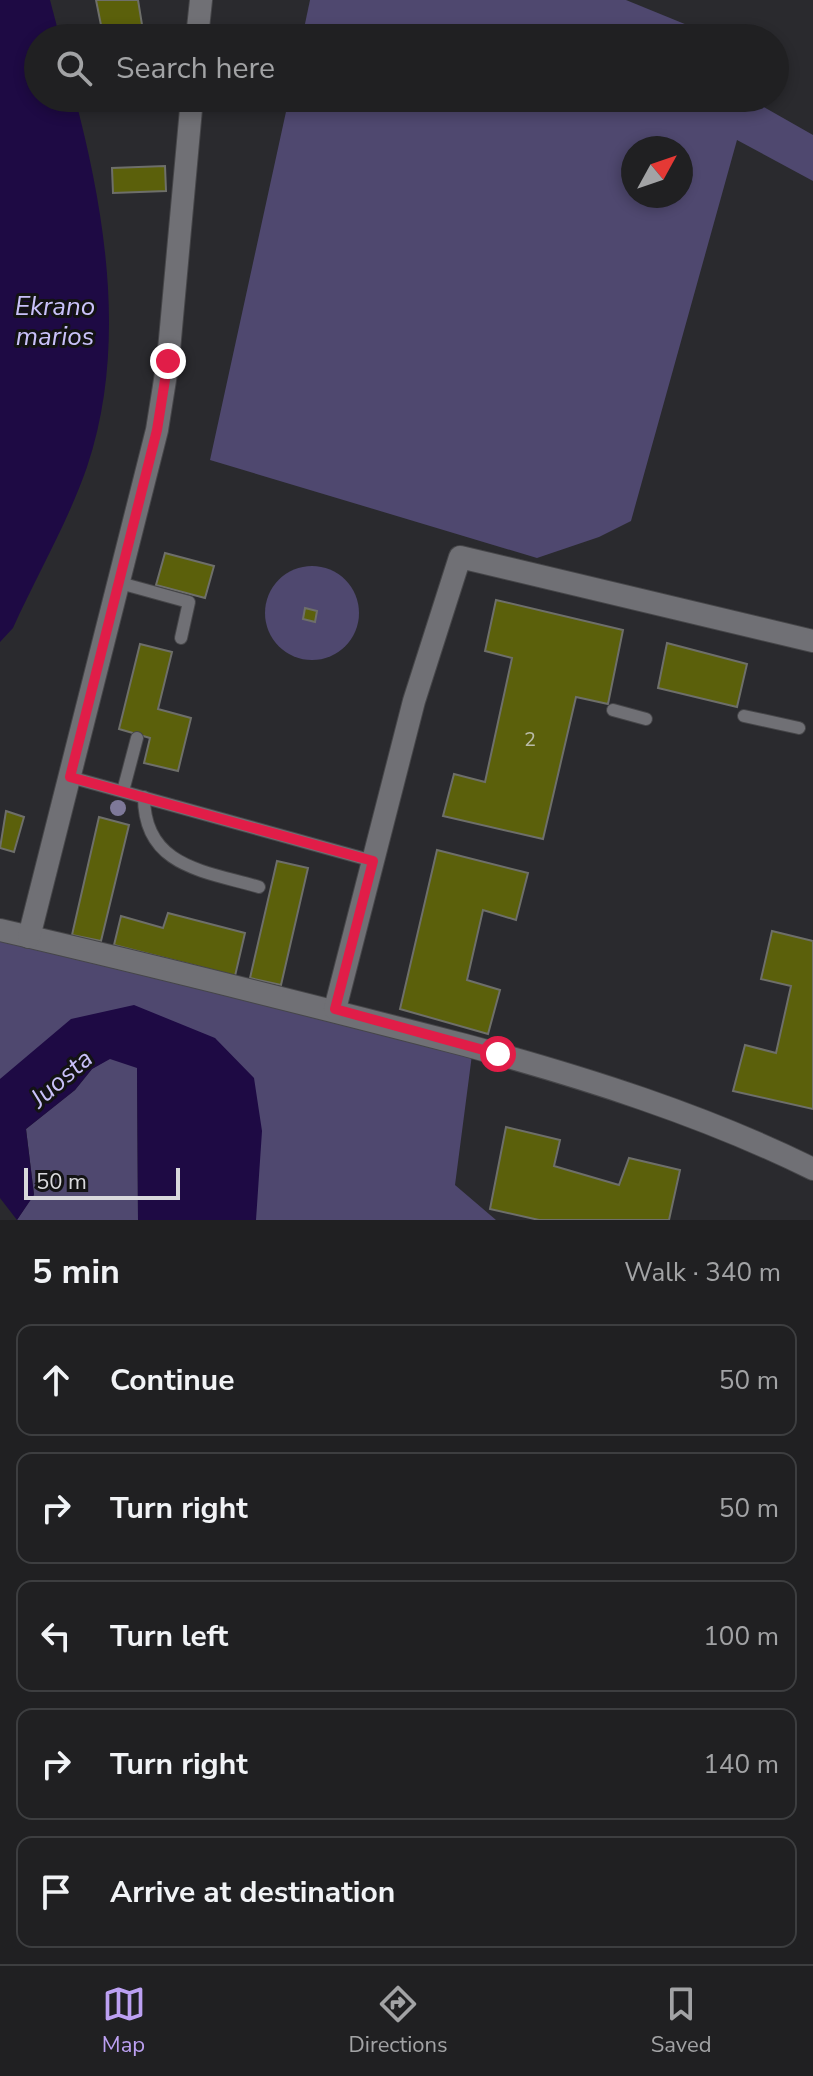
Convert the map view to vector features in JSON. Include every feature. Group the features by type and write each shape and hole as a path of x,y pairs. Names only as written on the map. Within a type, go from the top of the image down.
{"street":[{"path":"198,24 201,0"},
{"path":"29,937 160,416 191,112"},
{"path":"335,1009 414,701 460,557 813,641"},
{"path":"0,930 335,1009 539,1064 764,1145 813,1169"}],"lane":[{"path":"120,583 189,602 181,638"},
{"path":"613,710 646,719"},
{"path":"744,716 799,728"},
{"path":"123,791 137,738"},
{"path":"70,777 373,861"},
{"path":"144,797 144,819 154,840 177,863 259,887"}],"shaded area":[{"path":"310,0 626,0 685,24 305,24"},
{"path":"286,112 773,112 813,135 813,181 737,140 631,521 599,537 537,558 210,460"},
{"path":"312,566 330,570 345,580 355,595 359,613 355,631 345,646 330,656 312,660 294,656 279,646 269,631 265,613 269,595 279,580 294,570"},
{"path":"0,930 473,1047 455,1185 496,1220 256,1220 215,1038 0,1079"},
{"path":"110,1058 137,1067 138,1220 17,1220 34,1194 26,1129 75,1090 92,1069"}],"water":[{"name":"Ekrano marios","path":"0,0 50,0 56,24 24,24 24,112 78,112 96,189 108,282 106,376 99,422 79,488 13,628 0,642"},
{"name":"Juosta","path":"134,1005 215,1038 254,1078 262,1131 256,1220 138,1220 137,1068 110,1059 92,1069 75,1090 26,1129 34,1195 17,1220 0,1198 0,1079 71,1019"}],"building":[{"path":"96,0 138,0 142,24 101,24"},
{"path":"165,166 166,191 113,193 112,168"},
{"path":"165,553 214,566 205,598 156,585"},
{"path":"496,600 623,630 608,704 576,697 543,839 443,816 454,774 485,782 512,658 485,651"},
{"path":"305,608 317,611 315,622 303,619"},
{"path":"667,643 747,664 737,707 658,688"},
{"path":"140,644 172,652 158,709 191,718 178,771 144,763 150,738 119,729"},
{"path":"6,811 24,817 14,852 0,848"},
{"path":"99,817 129,825 101,941 72,935"},
{"path":"437,850 528,873 516,920 483,910 467,980 500,990 488,1034 400,1009"},
{"path":"277,861 308,868 281,985 250,978"},
{"path":"168,913 245,933 235,976 114,945 121,916 163,928"},
{"path":"772,931 813,941 813,1109 733,1091 745,1045 776,1053 791,986 761,979"},
{"path":"506,1127 560,1140 554,1166 619,1185 629,1158 680,1170 669,1220 539,1220 490,1209"}],"route":[{"path":"168,361 157,430 70,777 373,861 335,1009 498,1054"}]}
